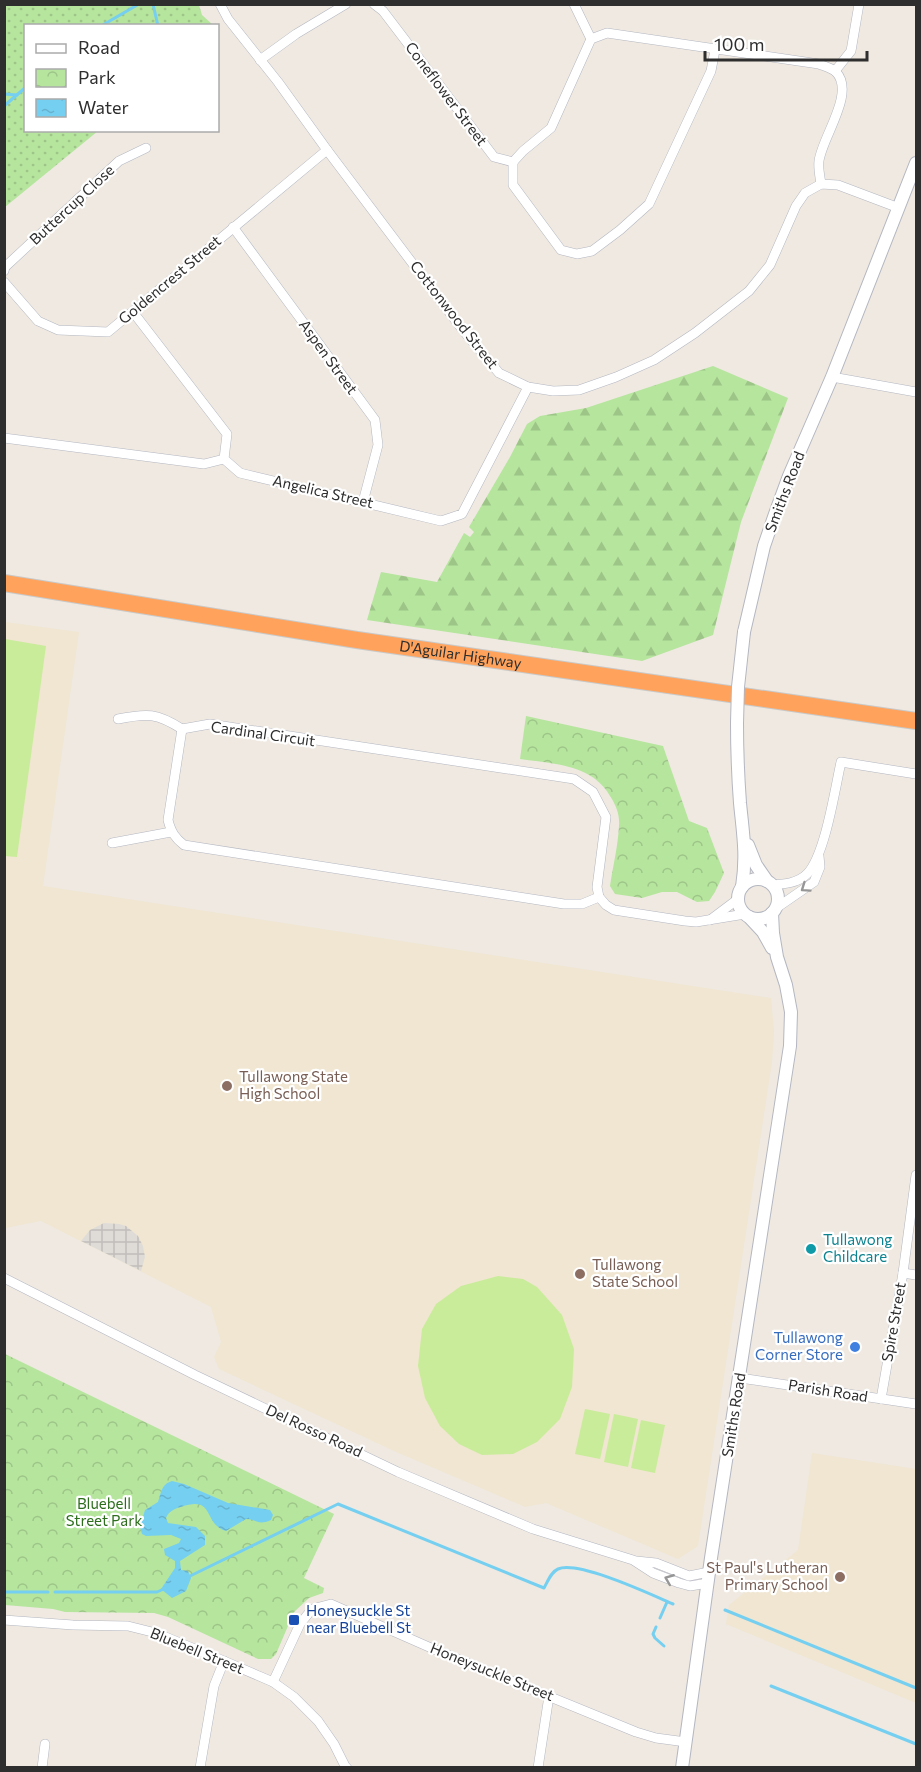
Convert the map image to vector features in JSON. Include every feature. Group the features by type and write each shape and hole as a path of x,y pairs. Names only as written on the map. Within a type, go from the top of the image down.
{"highway":[{"name":"D'Aguilar Highway","path":"4,583 368,641 916,721"}],"main road":[{"name":"Smiths Road","path":"742,886 745,868 745,839 738,772 738,687 744,633 761,556 789,476 832,377 916,163"},
{"name":"Smiths Road","path":"745,839 756,865 770,883"},
{"path":"753,879 770,883 778,897 774,911 762,918 747,915 740,907 738,899 742,886 753,879"},
{"name":"Smiths Road","path":"682,1767 790,1046 791,1012 786,985 777,957 773,933 774,911"},
{"name":"Smiths Road","path":"747,915 763,932 777,957"}],"street":[{"name":"Cottonwood Street","path":"220,4 228,19 278,82 462,329 499,373 528,387 553,391 579,390 654,360 695,333 749,291 770,265 796,206 805,193 821,184"},
{"path":"260,60 296,34 346,4"},
{"name":"Coneflower Street","path":"374,4 383,11 494,157 513,162"},
{"path":"574,4 591,39"},
{"path":"835,71 851,51 859,4"},
{"path":"715,50 711,71 649,204 592,251 577,254 561,250 513,184 513,162 551,128 591,39 607,33 819,64 835,71 843,85 838,111 825,140 819,161 821,184 838,185 899,208"},
{"name":"Buttercup Close","path":"4,271 5,267 119,161 146,148"},
{"name":"Goldencrest Street","path":"4,282 38,321 58,330 108,332 327,150"},
{"name":"Aspen Street","path":"233,227 375,420 378,445 363,501"},
{"path":"4,438 204,464 224,459 227,435 133,312"},
{"path":"832,377 916,392"},
{"name":"Angelica Street","path":"224,459 240,473 441,521 462,514 528,387"},
{"path":"118,719 142,714 165,718 182,729 168,820 171,832 184,845 564,904 582,904 599,897 606,905 614,909 685,921 696,922 747,915"},
{"name":"Cardinal Circuit","path":"182,729 210,724 574,779 593,792 606,817 597,887 599,897"},
{"path":"774,911 814,882 820,867 819,856 841,762 916,774"},
{"path":"112,843 171,832"},
{"path":"770,883 786,884 806,876 819,856"},
{"path":"710,920 738,899"},
{"name":"Spire Street","path":"881,1399 903,1273 916,1175"},
{"path":"903,1273 916,1275"},
{"name":"Del Rosso Road","path":"4,1278 195,1375 398,1472 533,1529 633,1560 653,1573 683,1585 690,1586 709,1578"},
{"name":"Parish Road","path":"740,1378 916,1404"},
{"name":"Honeysuckle Street","path":"273,1682 300,1624 312,1609 331,1604 438,1651 636,1732 656,1738 686,1742"},
{"name":"Bluebell Street","path":"4,1620 73,1626 128,1626 156,1633 273,1682 294,1697 318,1721 334,1744 345,1767"},
{"path":"200,1767 214,1686 224,1661"},
{"path":"538,1767 549,1696"},
{"path":"42,1767 45,1744"}],"shaded area":[{"path":"5,622 79,632 43,886 771,998 774,1031 772,1062 698,1546 678,1559 546,1503 525,1507 394,1451 219,1369 214,1357 221,1342 211,1307 41,1221 5,1228"},
{"path":"104,1223 126,1226 138,1236 145,1257 141,1271 81,1241 90,1230"},
{"name":"St Paul's Lutheran Primary School","path":"812,1453 916,1469 916,1703 726,1624 729,1605 798,1550"}],"green space":[{"path":"5,4 199,5 202,15 212,24 24,24 24,132 97,132 5,207"},
{"path":"713,366 788,398 741,522 713,635 642,661 367,620 381,572 437,582 464,533 470,537 474,532 469,527 527,424 540,416 586,408"},
{"path":"5,639 46,646 17,857 5,856"},
{"path":"526,716 663,746 689,821 707,828 724,873 709,901 697,902 677,892 662,892 642,898 615,894 610,886 619,826 614,803 602,785 593,777 571,767 520,759"},
{"path":"498,1276 523,1279 537,1287 562,1315 574,1349 572,1387 560,1419 537,1442 513,1454 482,1455 459,1444 440,1426 425,1398 418,1366 422,1329 436,1304 461,1286"},
{"name":"Bluebell Street Park","path":"5,1354 334,1514 304,1578 324,1588 323,1593 309,1598 294,1612 276,1654 271,1659 258,1659 168,1617 154,1613 65,1612 5,1605"},
{"path":"585,1409 610,1414 600,1459 575,1454"},
{"path":"614,1414 638,1419 628,1467 604,1462"},
{"path":"641,1420 665,1425 655,1473 631,1468"}],"water":[{"path":"172,1481 228,1503 270,1510 273,1515 271,1520 263,1522 246,1519 226,1531 214,1523 204,1507 199,1505 192,1504 170,1512 166,1518 168,1523 196,1527 205,1536 205,1545 180,1561 181,1570 188,1571 191,1578 186,1591 172,1598 161,1589 175,1568 175,1561 165,1555 164,1549 179,1543 181,1539 171,1535 146,1536 142,1534 140,1527 145,1510 158,1502 164,1487"}],"waterway":[{"path":"104,24 139,4"},
{"path":"153,4 158,24"},
{"path":"4,106 24,89"},
{"path":"4,94 17,95"},
{"path":"188,1577 338,1504 544,1588 556,1570 581,1569 615,1580 673,1604"},
{"path":"55,1592 157,1592 166,1588"},
{"path":"4,1592 48,1592"},
{"path":"660,1618 667,1602"},
{"path":"725,1610 916,1688"},
{"path":"656,1627 653,1634 664,1646"},
{"path":"771,1686 916,1744"}],"place":[{"name":"Tullawong State High School","path":"227,1086"},
{"name":"Tullawong Childcare","path":"811,1249"},
{"name":"Tullawong State School","path":"580,1274"},
{"name":"Tullawong Corner Store","path":"855,1347"},
{"name":"St Paul's Lutheran Primary School","path":"840,1577"},
{"name":"Honeysuckle St near Bluebell St","path":"294,1620"}]}
